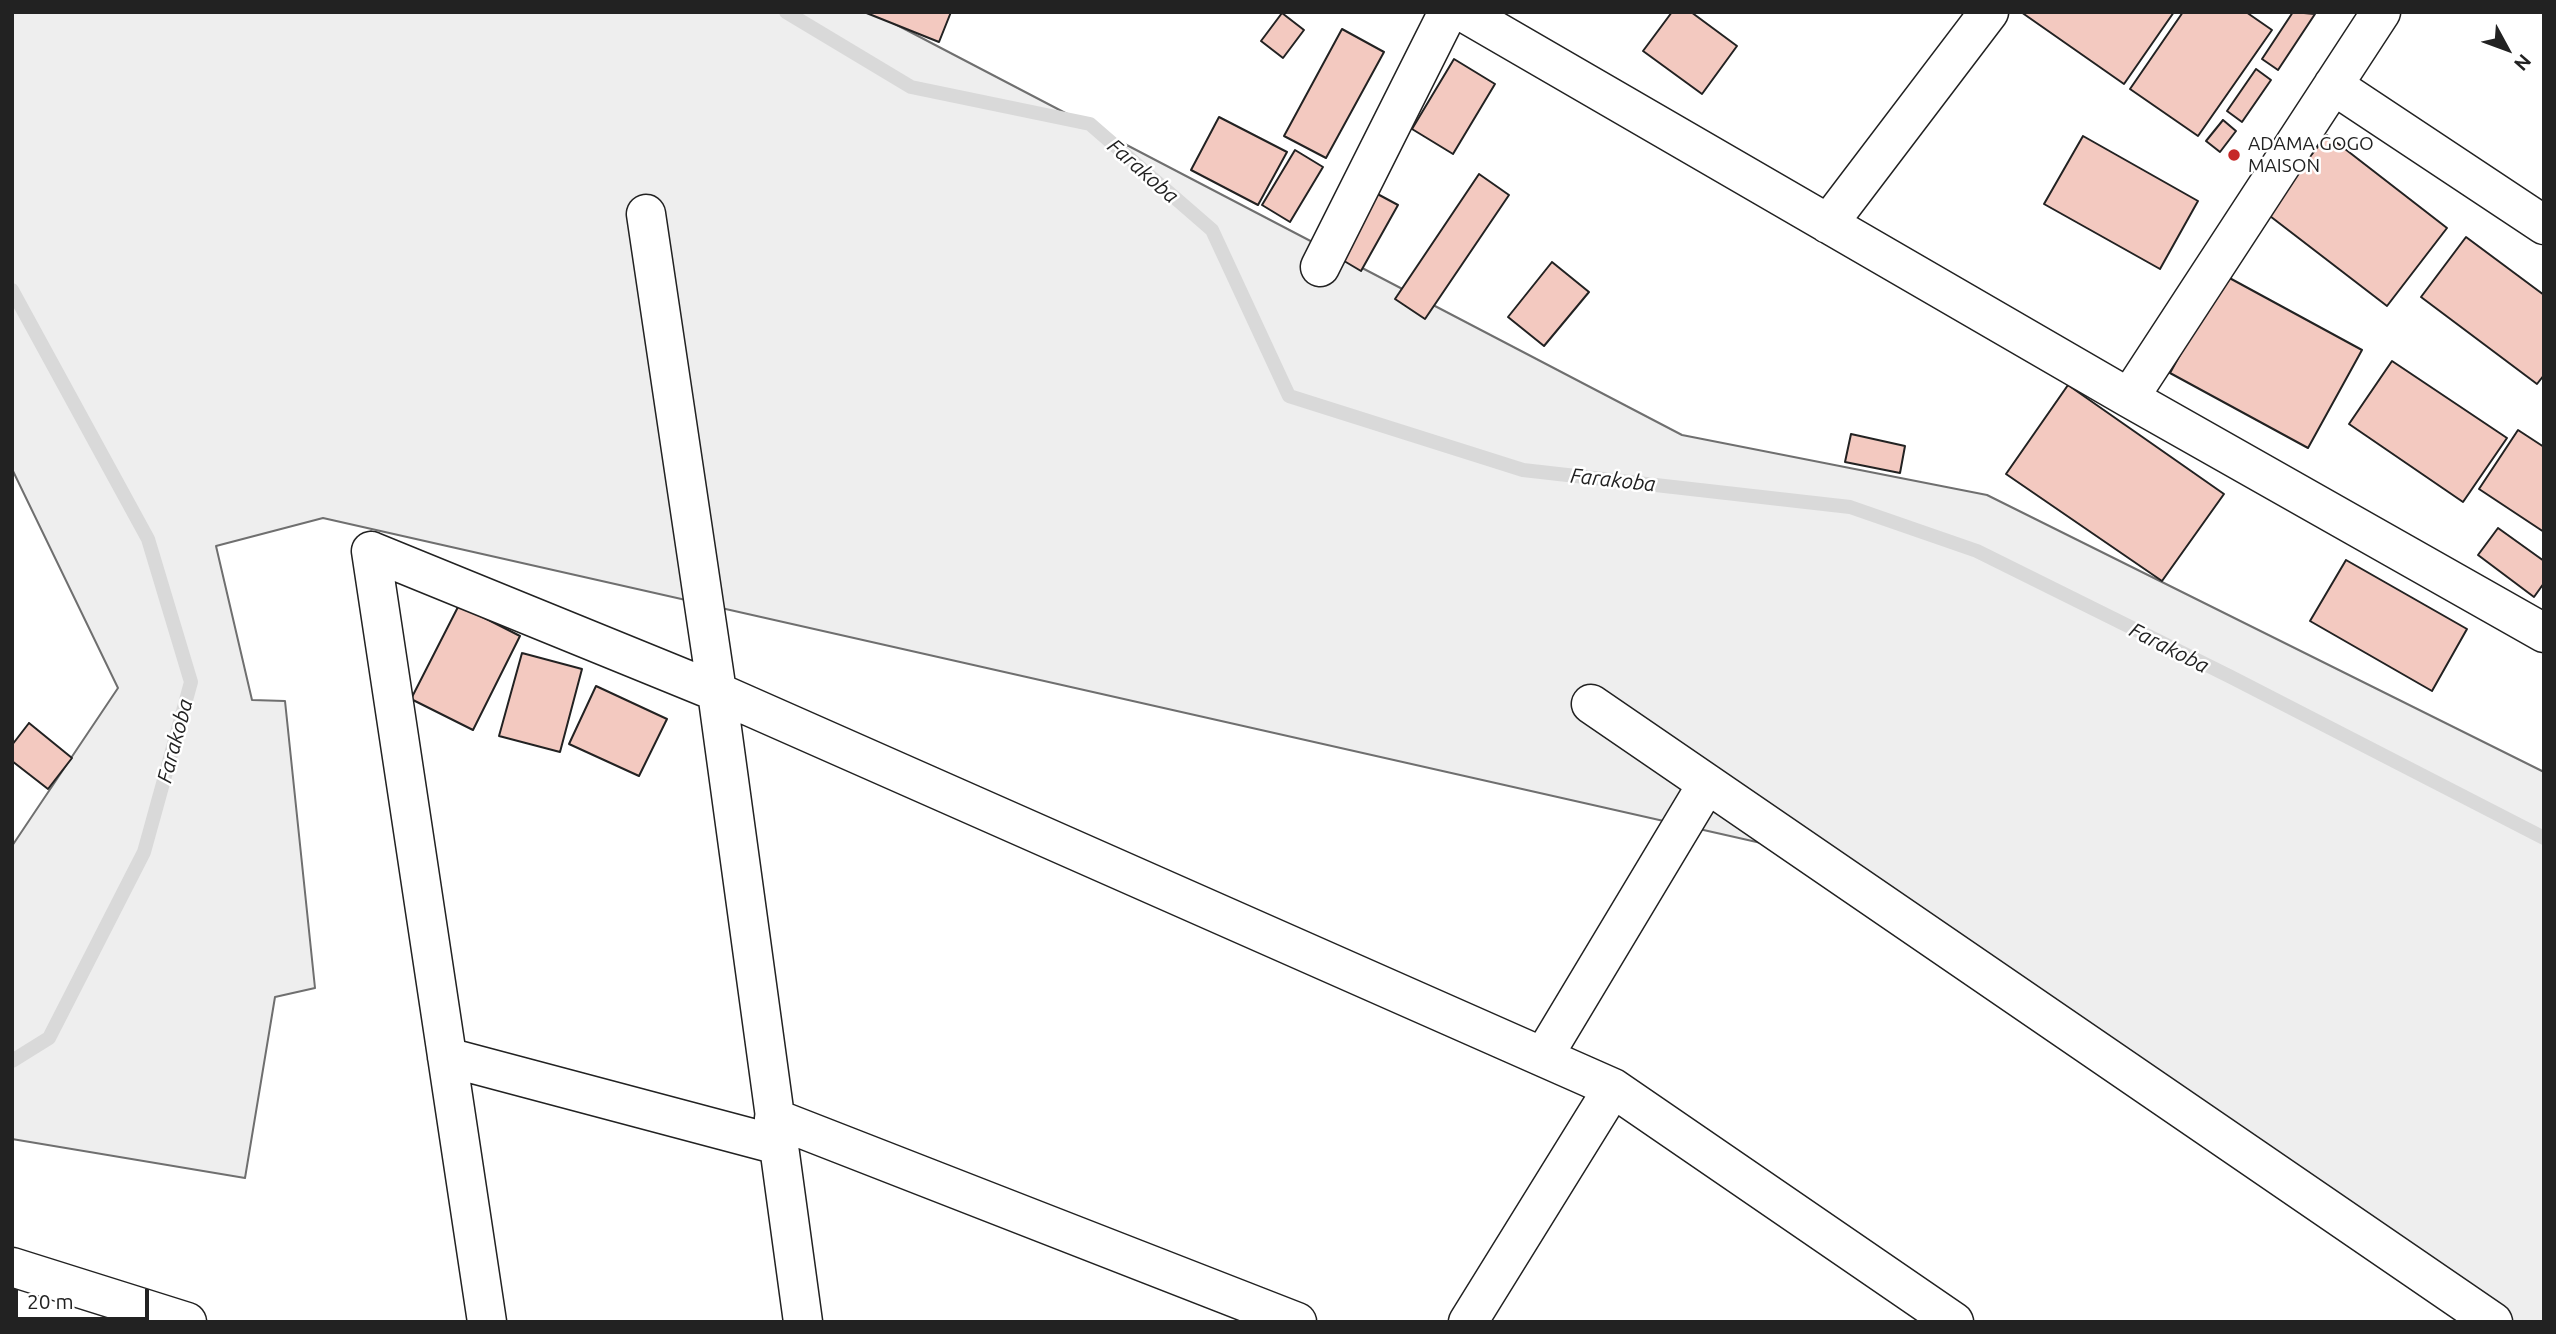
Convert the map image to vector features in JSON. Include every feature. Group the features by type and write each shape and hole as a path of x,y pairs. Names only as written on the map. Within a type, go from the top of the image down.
{"street":[{"path":"1320,267 1448,12"},
{"path":"1463,12 2129,398 2544,633"},
{"path":"1828,224 1989,12"},
{"path":"2129,398 2381,12"},
{"path":"2333,85 2544,225"},
{"path":"646,214 717,692 803,1322"},
{"path":"487,1322 371,551 717,692 1613,1088 1954,1322"},
{"path":"1591,704 2493,1322"},
{"path":"1544,1057 1707,784"},
{"path":"447,1057 776,1132 1297,1322"},
{"path":"1468,1322 1613,1088"},
{"path":"12,1266 187,1322"}],"shaded area":[{"path":"12,12 872,12 1682,435 1987,495 2544,772 2544,1322 2484,1322 1823,857 323,518 216,546 252,700 285,701 315,988 275,997 245,1178 12,1139 12,846 118,688 12,469"}],"building":[{"path":"864,12 951,12 939,42"},
{"path":"1672,12 1691,12 1737,46 1702,94 1643,51"},
{"path":"2021,12 2174,12 2124,84"},
{"path":"2183,12 2246,12 2272,30 2198,136 2130,89"},
{"path":"2293,12 2315,14 2278,70 2262,59"},
{"path":"1282,13 1304,30 1283,58 1261,41"},
{"path":"1342,29 1384,52 1326,158 1284,136"},
{"path":"1454,59 1495,84 1453,154 1412,129"},
{"path":"2256,69 2271,80 2242,122 2227,111"},
{"path":"1219,117 1287,152 1258,205 1191,170"},
{"path":"2223,120 2236,131 2220,152 2206,141"},
{"path":"2327,135 2447,228 2387,306 2266,213"},
{"path":"2083,136 2198,201 2160,269 2044,204"},
{"path":"1295,150 1323,167 1290,222 1262,205"},
{"path":"1479,174 1509,195 1425,319 1395,299"},
{"path":"1370,190 1398,205 1361,271 1334,255"},
{"path":"2466,237 2544,295 2544,375 2537,384 2421,297"},
{"path":"1552,262 1589,292 1544,346 1508,317"},
{"path":"2224,275 2362,350 2308,448 2170,373"},
{"path":"2392,361 2507,438 2463,502 2349,424"},
{"path":"2068,385 2224,494 2162,581 2006,474"},
{"path":"2518,430 2544,447 2544,532 2479,489"},
{"path":"1851,434 1905,446 1900,473 1845,462"},
{"path":"2498,528 2544,561 2544,583 2534,597 2478,555"},
{"path":"2346,560 2467,629 2432,691 2310,621"},
{"path":"459,605 520,636 473,730 411,699"},
{"path":"522,653 582,669 560,752 499,736"},
{"path":"596,686 667,719 639,776 569,744"},
{"path":"29,723 72,758 48,789 12,761 12,745"}],"waterway":[{"name":"Farakoba","path":"786,12 911,87 1090,124 1212,230 1289,396 1523,470 1850,507 1977,551 2231,677 2544,838"},
{"name":"Farakoba","path":"12,290 148,539 191,682 144,852 49,1038 12,1061"}],"place":[{"name":"ADAMA GOGO MAISON","path":"2234,155"}]}
